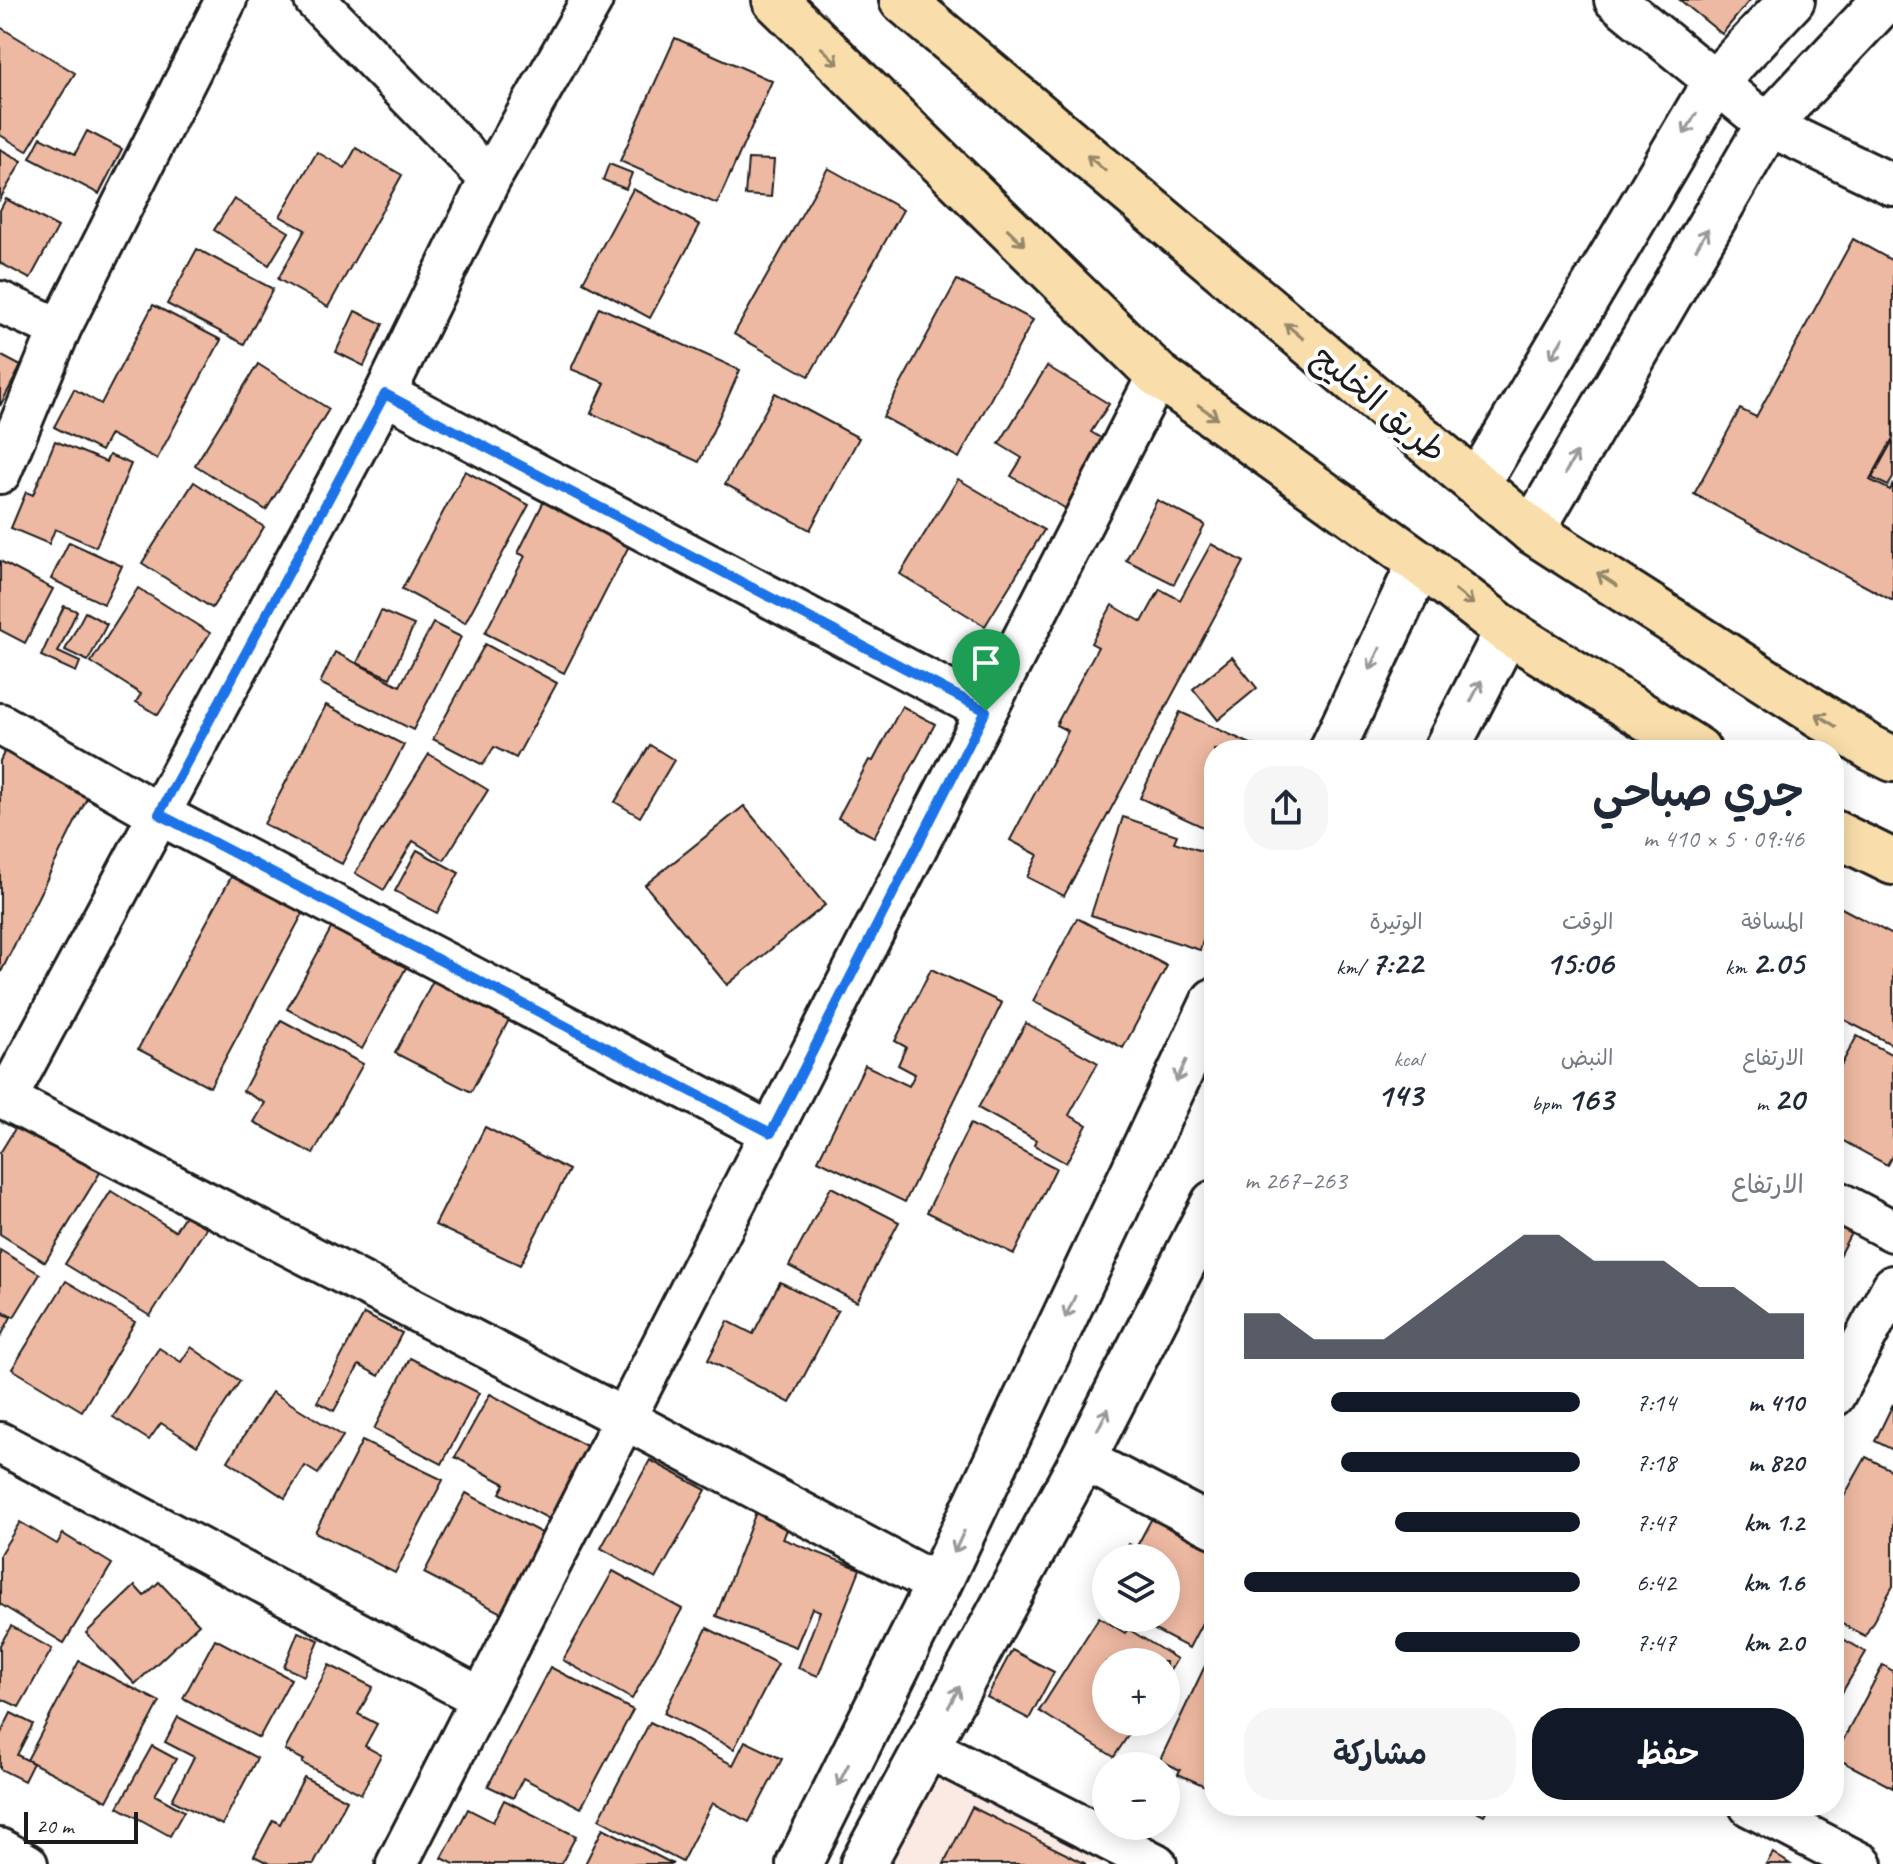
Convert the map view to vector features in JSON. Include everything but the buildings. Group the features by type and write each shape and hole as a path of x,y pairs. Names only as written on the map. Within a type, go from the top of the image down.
{"main road":[{"path":"775,0 1158,375 1420,563 1507,631 1682,740"},
{"name":"طريق الخليج","path":"902,0 1532,531 1871,748 1893,759"},
{"path":"1477,484 1715,82 1792,0"},
{"path":"1532,531 1768,125 1885,0"},
{"path":"1337,740 1420,563"},
{"path":"1451,740 1507,631"},
{"path":"1844,838 1893,862"},
{"path":"799,1864 938,1585 1204,1022"},
{"path":"863,1864 1083,1459 1204,1223"}],"street":[{"path":"0,473 60,329 226,0"},
{"path":"315,0 490,179"},
{"path":"592,0 490,179 385,394 3,1097 938,1585"},
{"path":"1615,0 1768,125 1893,185"},
{"path":"0,302 60,329"},
{"path":"397,1864 1158,375"},
{"path":"385,394 986,711"},
{"path":"0,724 159,814 771,1133"},
{"path":"1844,1205 1893,1231"},
{"path":"1844,1377 1893,1286"},
{"path":"0,1443 481,1698"},
{"path":"1083,1459 1204,1522"},
{"path":"927,1747 1156,1864"},
{"path":"1769,1816 1862,1864"},
{"path":"0,1849 27,1864"}],"shaded area":[{"path":"929,1759 1127,1864 875,1864"}],"route":[{"path":"385,394 986,711 771,1133 159,814 385,394"}]}
